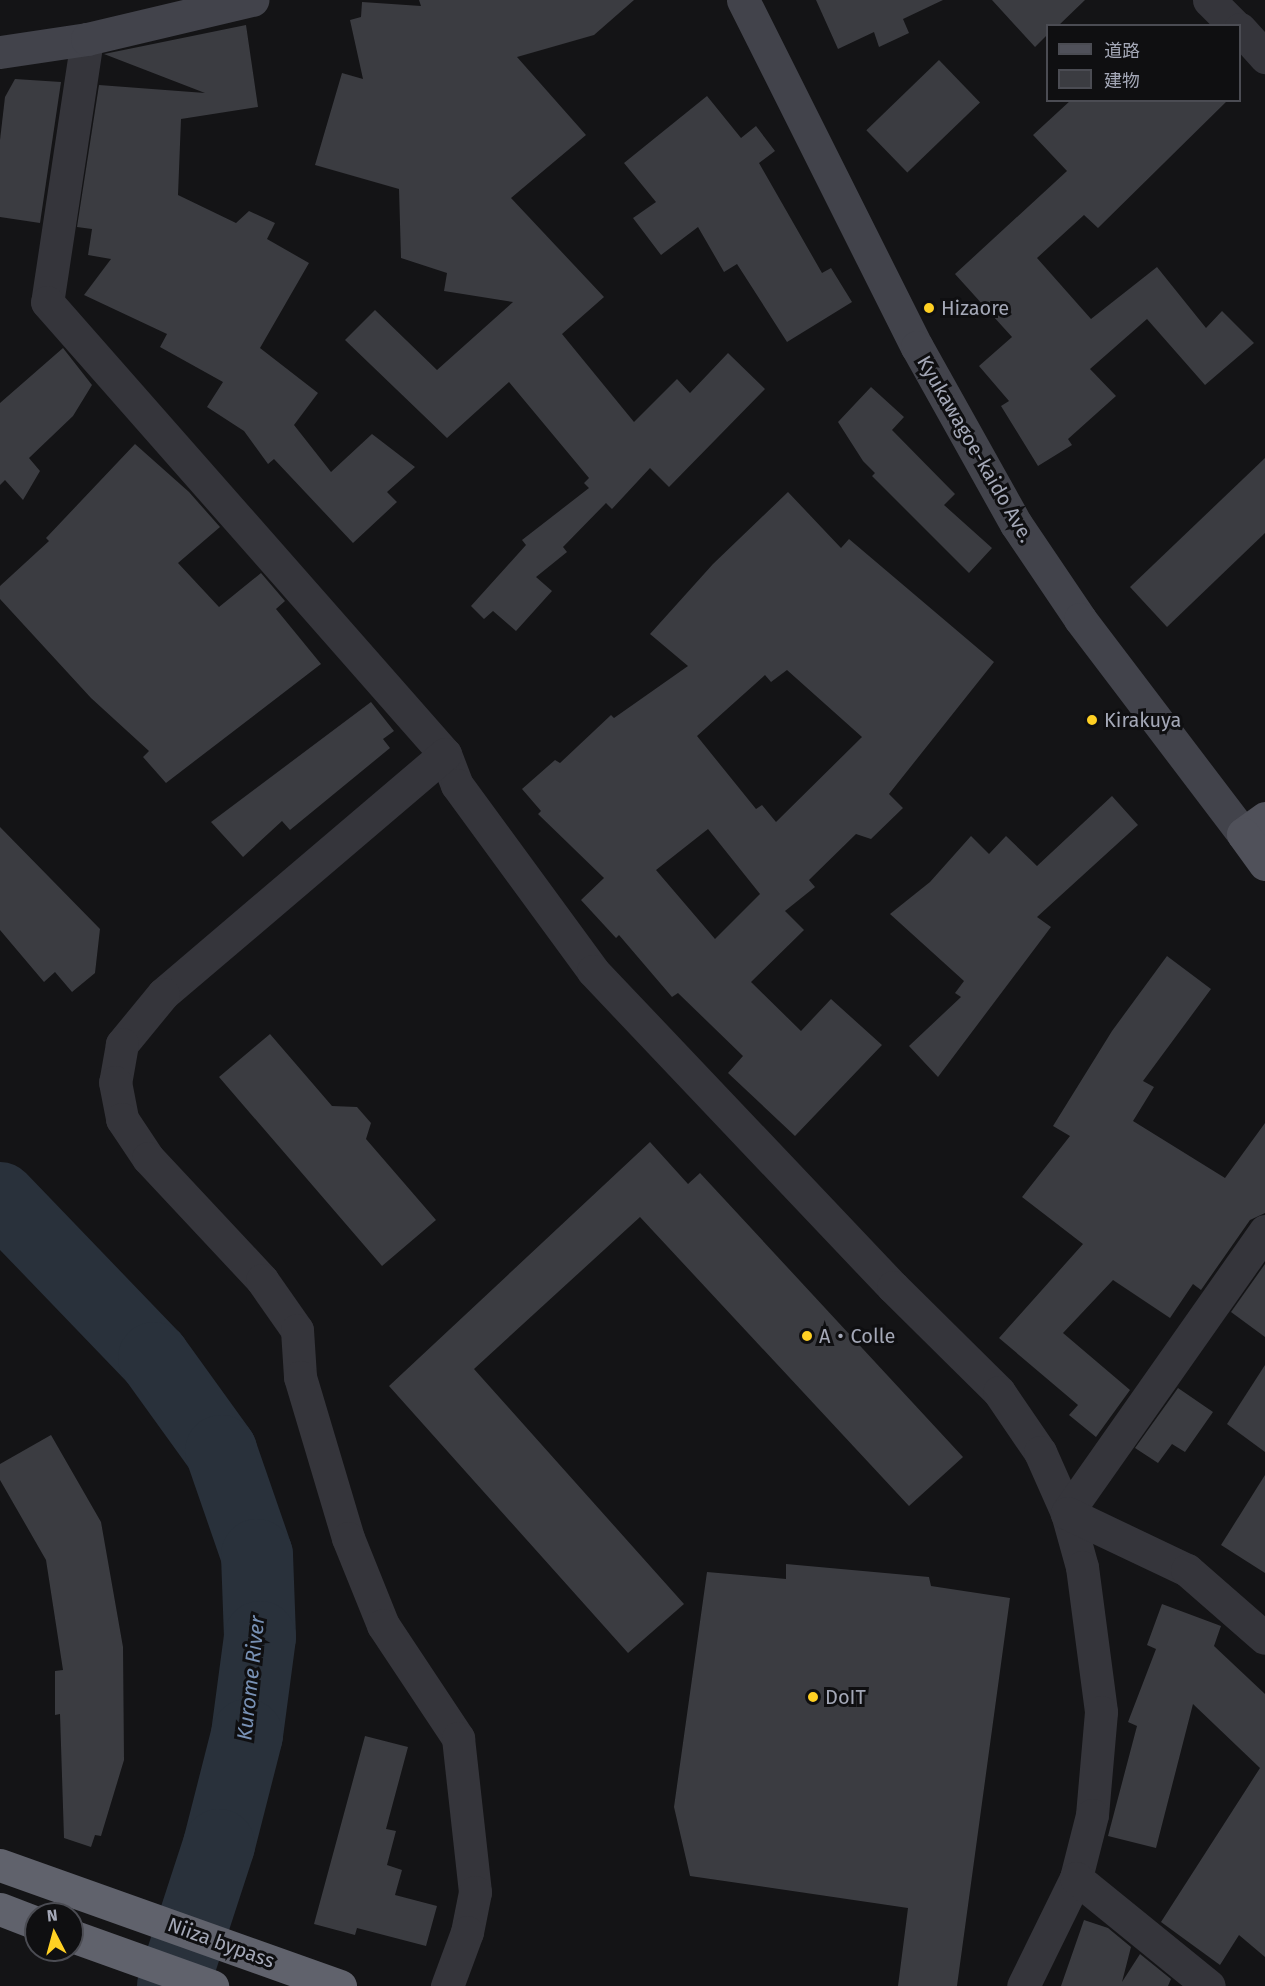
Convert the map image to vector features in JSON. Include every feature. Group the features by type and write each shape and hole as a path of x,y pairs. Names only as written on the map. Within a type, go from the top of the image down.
{"highway":[{"name":"Niiza bypass","path":"0,1865 340,1986"},
{"path":"0,1910 24,1919"},
{"path":"84,1939 212,1986"}],"main road":[{"path":"0,52 87,39 252,0"},
{"name":"Kyukawagoe-kaido Ave.","path":"742,0 917,347 1016,524 1080,619 1254,826 1265,864"}],"street":[{"path":"1209,0 1233,24"},
{"path":"1241,31 1265,57"},
{"path":"87,39 47,302 445,754 457,785 593,970 893,1287 999,1392 1040,1452 1066,1513 1082,1567 1101,1712 1092,1815 1076,1878 1023,1986"},
{"path":"445,754 163,994 122,1044 115,1082 123,1119 147,1158 262,1280 297,1330 300,1377 348,1538 383,1624 458,1738 475,1892 466,1932 447,1986"},
{"path":"1066,1513 1265,1231"},
{"path":"1066,1513 1188,1570 1265,1638"},
{"path":"1076,1878 1209,1986"}],"building":[{"path":"419,0 634,0 594,35 517,57 586,135 511,198 604,297 562,334 634,422 677,379 690,393 728,353 765,389 669,487 650,468 612,509 606,503 563,547 567,552 536,577 552,591 516,631 493,611 484,619 471,606 526,545 522,540 589,488 584,483 589,478 509,382 447,438 345,340 375,310 437,370 513,302 444,291 447,273 401,258 399,189 315,165 342,73 363,79 350,20 361,17 362,2 421,6"},
{"path":"816,0 943,0 903,19 909,33 879,47 874,32 838,49"},
{"path":"992,0 1085,0 1060,24 1046,24 1046,36 1035,47"},
{"path":"246,25 258,107 181,119 178,195 236,223 249,211 275,223 267,239 309,263 260,348 318,393 294,425 331,472 372,434 415,467 387,492 397,502 353,543 274,459 268,464 244,431 207,407 223,382 160,347 167,334 84,295 111,259 88,255 92,229 77,227 99,85 205,93 104,54"},
{"path":"939,60 980,102 907,173 866,130"},
{"path":"15,79 61,82 40,223 0,217 0,140 5,97"},
{"path":"707,96 741,138 756,126 775,151 759,163 822,273 831,268 852,302 787,342 737,264 724,272 698,227 661,255 633,218 656,202 624,163"},
{"path":"1069,102 1226,102 1098,228 1084,215 1037,258 1091,319 1157,267 1206,328 1222,311 1254,343 1205,385 1147,319 1090,369 1116,396 1068,439 1072,445 1038,466 1001,406 1009,401 979,366 1012,337 955,274 1067,171 1033,135"},
{"path":"63,348 92,385 73,416 29,458 40,471 23,500 5,480 0,485 0,403"},
{"path":"871,387 904,417 892,430 955,494 944,505 992,548 969,573 872,476 875,473 863,461 838,422"},
{"path":"135,444 189,492 220,527 178,563 219,607 261,573 285,601 276,609 321,664 166,783 143,757 149,751 91,698 0,599 0,586 49,541 46,538"},
{"path":"1265,458 1265,533 1167,627 1130,587"},
{"path":"788,492 841,548 849,539 994,662 889,794 903,808 871,839 856,834 809,880 815,887 785,911 804,930 751,982 801,1031 831,999 882,1045 795,1136 728,1073 743,1056 678,993 672,997 619,935 616,938 581,900 604,878 538,814 541,811 522,789 555,760 560,763 611,715 614,718 688,666 650,634 713,564","holes":["787,670 862,737 776,822 762,805 756,809 697,736 765,675 771,682","708,829 760,894 715,939 656,870"]},
{"path":"371,702 394,731 383,739 390,748 290,830 282,821 243,857 211,822"},
{"path":"1112,796 1138,825 1037,917 1051,927 938,1077 909,1046 961,997 955,993 964,981 890,914 930,882 971,836 989,854 1006,836 1037,866"},
{"path":"0,827 100,929 95,973 72,992 55,972 44,982 0,930"},
{"path":"1167,956 1211,989 1143,1081 1154,1087 1133,1121 1225,1178 1265,1123 1265,1213 1250,1220 1201,1290 1193,1284 1170,1318 1113,1280 1063,1333 1130,1390 1096,1437 1069,1415 1078,1405 999,1338 1083,1244 1022,1197 1070,1136 1053,1126 1112,1031"},
{"path":"270,1034 332,1106 357,1107 371,1123 366,1139 436,1220 382,1266 219,1077"},
{"path":"650,1142 688,1184 700,1173 963,1457 909,1506 640,1217 474,1369 684,1604 628,1653 389,1386"},
{"path":"1265,1264 1265,1337 1231,1312"},
{"path":"1265,1365 1265,1452 1227,1424"},
{"path":"1178,1388 1213,1412 1185,1452 1172,1444 1158,1463 1135,1448"},
{"path":"51,1435 101,1522 123,1647 124,1760 101,1836 95,1835 91,1847 64,1838 60,1714 55,1715 55,1671 63,1670 46,1560 0,1480 0,1464"},
{"path":"1265,1475 1265,1573 1221,1545"},
{"name":"DoIT","path":"786,1564 929,1577 931,1586 1010,1598 957,1986 898,1986 908,1908 690,1876 674,1807 707,1572 786,1579"},
{"path":"1162,1604 1221,1626 1214,1646 1265,1694 1265,1957 1239,1935 1220,1965 1161,1922 1260,1768 1193,1704 1156,1848 1108,1836 1137,1726 1128,1722 1156,1649 1147,1645"},
{"path":"365,1736 408,1747 386,1829 396,1831 387,1865 402,1870 395,1895 437,1906 426,1946 357,1928 355,1935 314,1924"},
{"path":"1084,1920 1108,1928 1131,1947 1122,1982 1140,1954 1171,1979 1168,1986 1061,1986"}],"waterway":[{"name":"Kurome River","path":"0,1198 154,1358 221,1451 257,1555 260,1637 247,1735 219,1845 173,1986"}],"place":[{"name":"Hizaore","path":"929,308"},
{"name":"Kirakuya","path":"1092,720"},
{"name":"A・Colle","path":"807,1336"},
{"name":"DoIT","path":"813,1697"}]}
